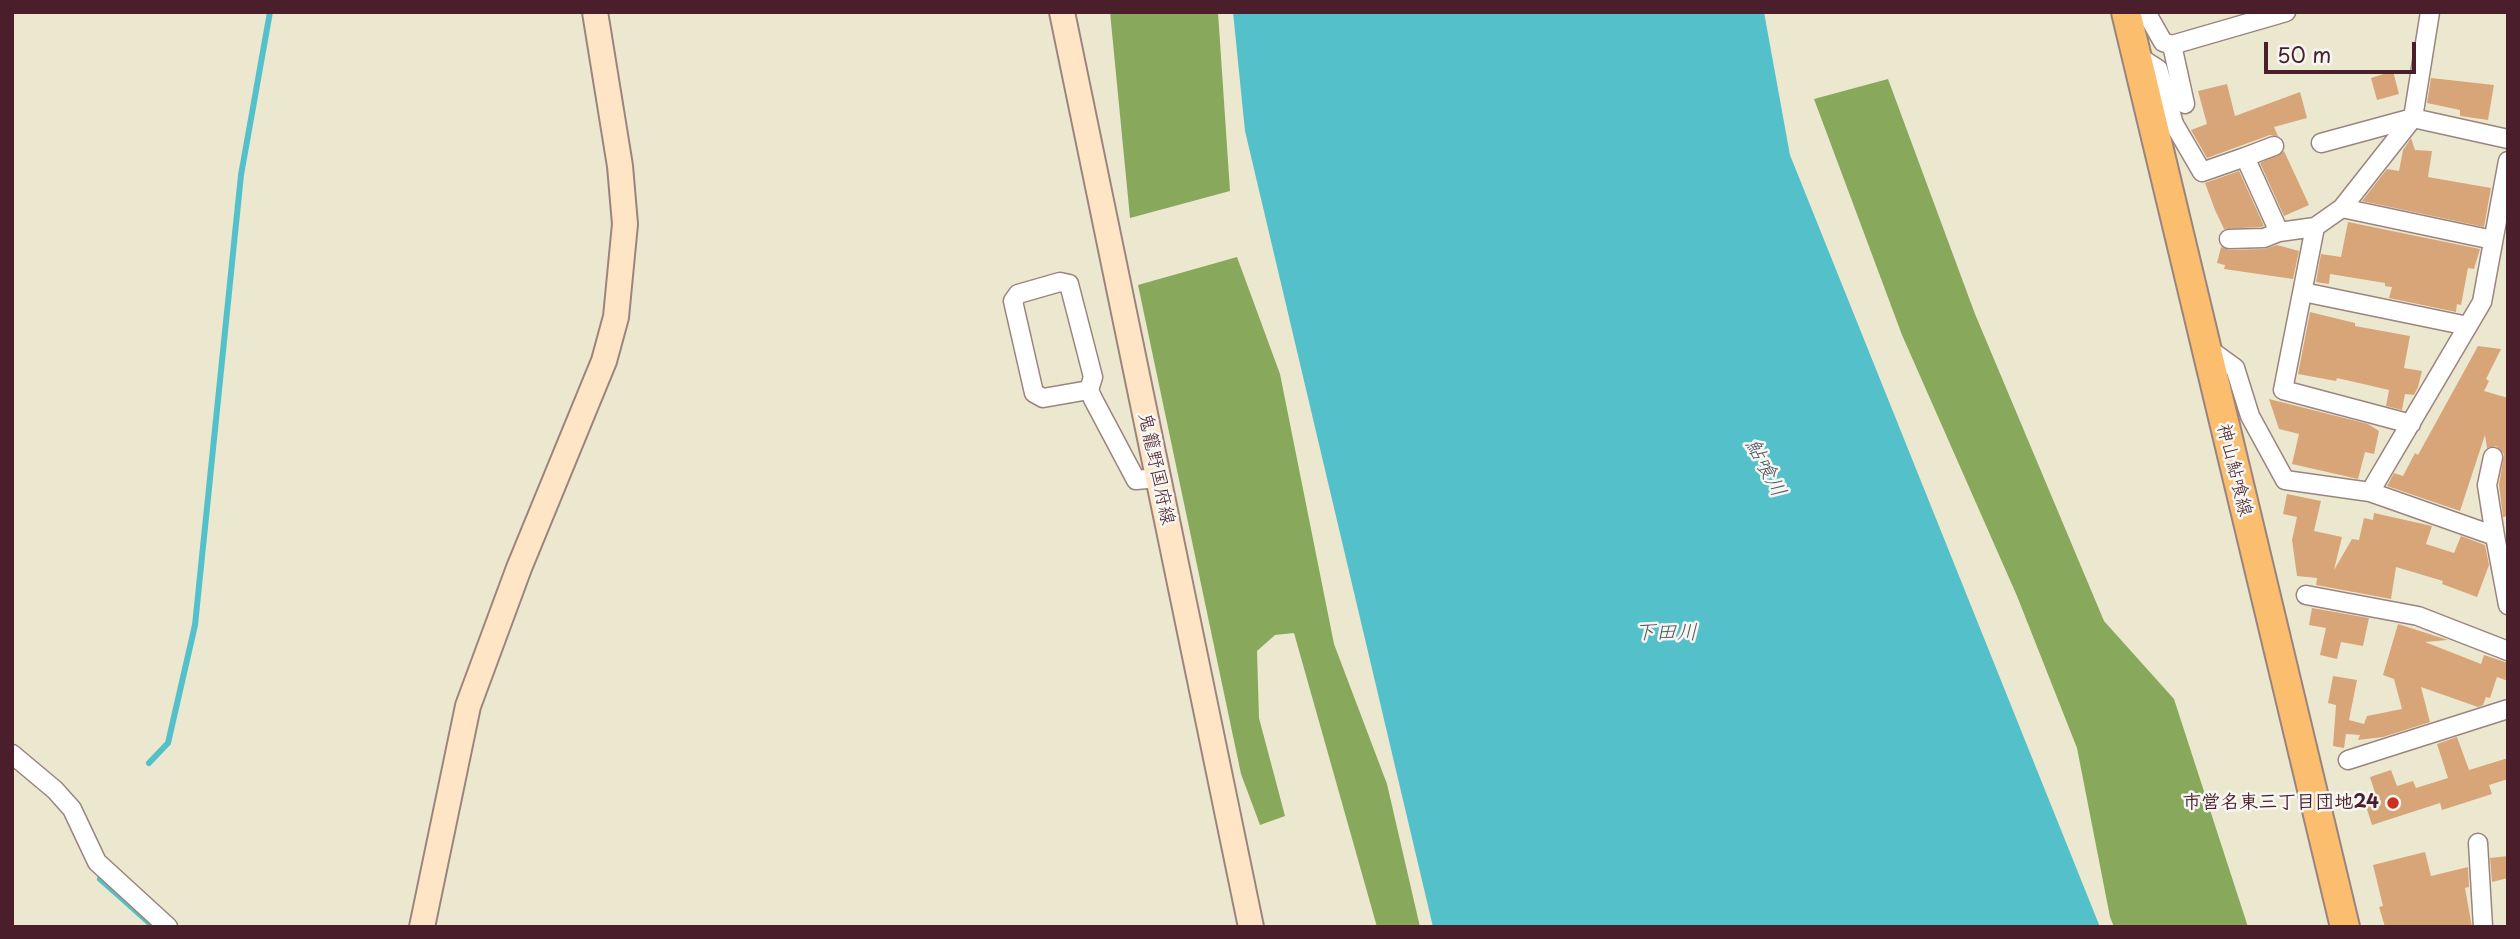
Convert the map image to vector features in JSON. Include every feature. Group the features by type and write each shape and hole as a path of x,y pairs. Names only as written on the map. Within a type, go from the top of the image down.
{"main road":[{"name":"神山鮎喰線","path":"2126,12 2345,927"}],"street":[{"path":"422,927 468,706 510,591 604,361 616,317 625,224 620,166 595,12"},
{"name":"鬼籠野国府線","path":"1062,12 1251,927"},
{"path":"2146,12 2163,42 2172,45 2237,19 2286,12"},
{"path":"2229,239 2264,238 2279,232 2315,228 2342,208 2413,118 2430,12"},
{"path":"2172,45 2185,104"},
{"path":"2136,55 2158,69 2174,124 2202,172 2274,146"},
{"path":"2321,143 2413,118 2508,139"},
{"path":"2245,157 2279,232"},
{"path":"2370,492 2482,302 2508,161"},
{"path":"2342,208 2493,240"},
{"path":"2315,228 2283,390 2411,424"},
{"path":"1089,390 1043,398 1034,393 1013,301 1018,294 1060,282 1069,284 1093,377 1089,390 1136,480 1158,478"},
{"path":"2303,292 2468,326"},
{"path":"2204,346 2235,368 2250,416 2285,480 2370,492 2495,536"},
{"path":"2493,457 2487,485 2508,605"},
{"path":"2306,595 2418,616 2508,652"},
{"path":"2348,760 2508,709"},
{"path":"12,754 55,790 72,809 97,862 168,927"},
{"path":"2478,843 2483,927"}],"green space":[{"path":"1110,12 1218,12 1230,191 1130,218"},
{"path":"1888,79 1975,314 2104,621 2174,699 2248,927 2114,927 2077,748 2017,596 1902,335 1814,99"},
{"path":"1237,257 1280,374 1334,644 1387,784 1420,927 1377,927 1294,633 1275,635 1257,651 1259,718 1285,816 1260,825 1241,774 1138,285"}],"water":[{"name":"下田川","path":"1233,12 1764,12 1790,155 2100,927 1433,927 1245,131"}],"building":[{"path":"2393,71 2399,94 2377,100 2371,78"},
{"path":"2431,78 2494,85 2488,120 2460,116 2460,110 2427,103"},
{"path":"2227,84 2235,116 2300,92 2307,118 2274,127 2278,136 2270,135 2207,158 2191,130 2207,124 2198,91"},
{"path":"2411,138 2415,150 2432,151 2428,177 2491,188 2484,227 2362,201 2387,169 2399,171 2403,150"},
{"path":"2284,151 2309,205 2284,216 2260,163"},
{"path":"2239,171 2264,226 2224,229 2215,210 2205,183"},
{"path":"2348,222 2480,249 2474,269 2468,268 2461,305 2457,304 2456,312 2389,298 2392,287 2385,286 2385,283 2330,274 2329,284 2316,282 2321,254 2341,257"},
{"path":"2277,245 2299,251 2293,279 2224,269 2225,265 2217,263 2221,247 2229,250 2264,249"},
{"path":"2310,312 2355,323 2355,326 2410,336 2404,368 2422,371 2414,395 2405,394 2402,410 2386,406 2389,390 2337,378 2336,381 2298,374"},
{"path":"2478,346 2501,349 2486,379 2489,381 2484,391 2508,398 2508,516 2503,517 2499,485 2504,454 2496,446 2487,448 2485,435 2460,511 2387,486 2394,473 2403,476 2415,453 2418,455"},
{"path":"2269,399 2368,424 2379,431 2374,454 2365,452 2358,479 2292,464 2299,434 2279,429"},
{"path":"2287,494 2321,501 2314,531 2342,537 2334,570 2352,539 2359,540 2364,518 2373,520 2374,513 2432,526 2426,544 2454,553 2461,536 2485,545 2489,565 2477,597 2442,584 2443,581 2396,567 2391,599 2316,585 2317,578 2297,576 2292,540 2297,517 2283,514"},
{"path":"2312,608 2369,618 2363,646 2341,642 2337,659 2320,655 2326,628 2309,625"},
{"path":"2398,624 2448,640 2425,642 2481,664 2484,655 2508,663 2508,681 2497,677 2490,698 2486,697 2483,705 2478,707 2421,687 2430,722 2383,737 2358,740 2360,735 2346,734 2344,748 2333,746 2336,705 2328,703 2333,676 2357,680 2349,720 2364,724 2367,716 2402,709 2394,679 2383,675"},
{"path":"2457,737 2469,770 2508,758 2508,779 2489,785 2492,794 2442,810 2440,803 2372,825 2363,797 2375,793 2370,777 2391,770 2397,786 2413,781 2416,788 2448,778 2437,744"},
{"path":"2425,852 2431,876 2468,867 2469,887 2465,888 2472,927 2385,927 2373,865"},
{"path":"2508,856 2508,878 2492,882 2490,858"}],"waterway":[{"path":"149,763 168,743 195,625 241,175 270,12"},
{"path":"100,879 154,927"}],"place":[{"name":"市営名東三丁目団地24","path":"2393,803"}],"water label":[{"name":"鮎喰川","path":"1765,468"}]}
